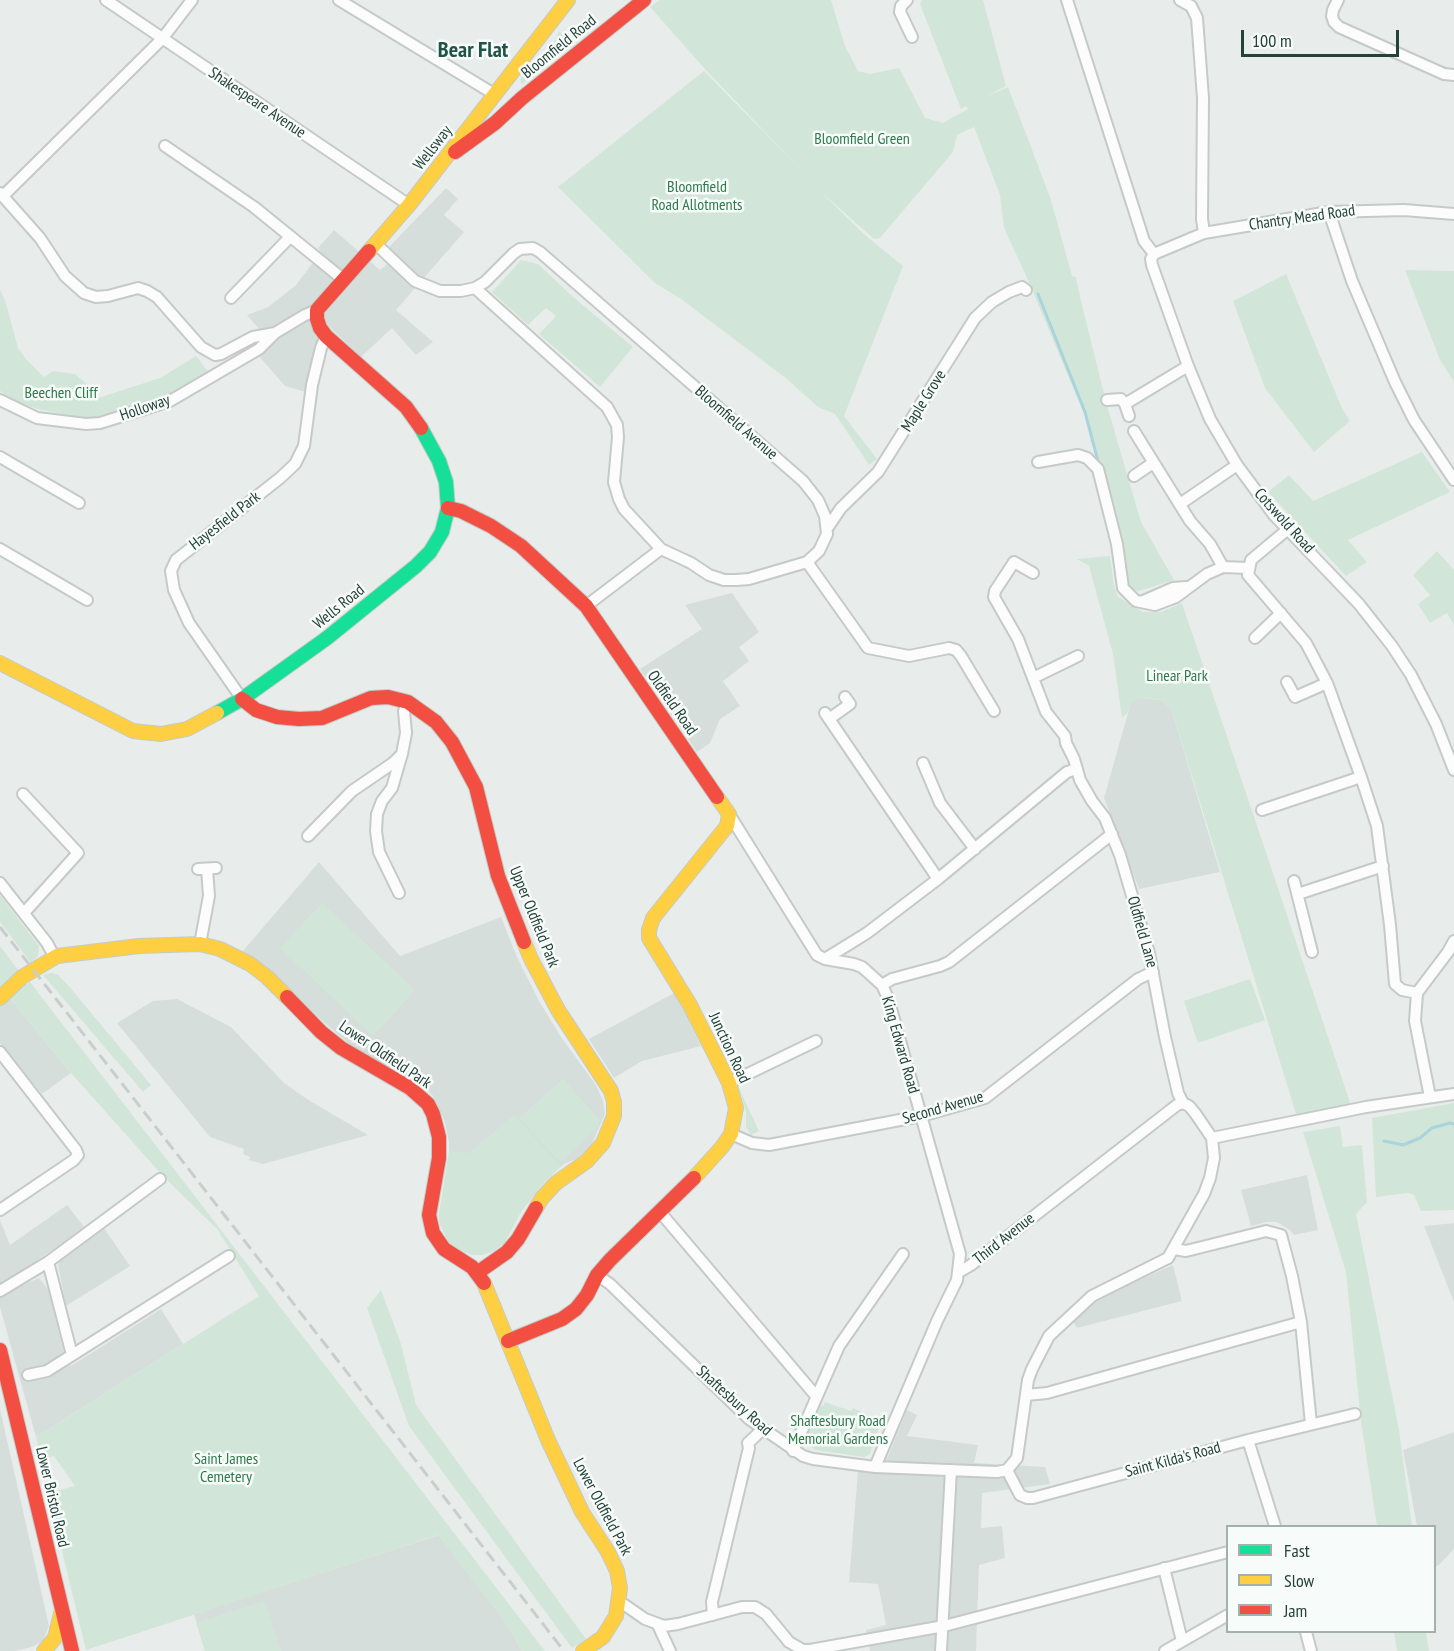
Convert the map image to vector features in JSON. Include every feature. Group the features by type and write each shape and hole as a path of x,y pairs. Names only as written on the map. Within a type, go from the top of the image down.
{"main road":[{"name":"Wellsway","path":"318,310 409,205 568,0"},
{"name":"Bloomfield Road","path":"447,157 495,123 522,98 645,0"},
{"name":"Bloomfield Road","path":"494,94 502,99 513,101 522,98"},
{"path":"318,310 317,319 326,336"},
{"name":"Wells Road","path":"0,663 119,724 148,734 188,729 242,699 327,639 416,566 436,544 442,532 448,508 446,482 440,460 427,435 406,407 326,336"},
{"name":"Oldfield Road","path":"448,508 461,511 491,526 520,546 586,606 729,814"},
{"name":"Upper Oldfield Park","path":"242,699 256,710 277,717 299,719 322,718 371,698 388,697 408,702 436,723 452,742 476,787 498,876 531,958 558,1010 604,1077 614,1102 612,1123 603,1143 596,1153 556,1183 542,1198 518,1239 507,1252 477,1273"},
{"name":"Junction Road","path":"729,814 727,826 653,918 649,938 690,1005 729,1083 736,1108 731,1134"},
{"name":"Lower Oldfield Park","path":"56,957 139,946 200,944 220,949 250,964 267,977 321,1032 341,1048 410,1088 428,1104 439,1137 439,1158 429,1215 433,1233 444,1249 464,1261 484,1283 548,1440 577,1502 617,1570 620,1588 619,1601"},
{"path":"0,998 22,977 56,957"},
{"path":"508,1341 562,1318 576,1309 587,1295 597,1275 610,1260 712,1158 731,1134"},
{"name":"Lower Bristol Road","path":"0,1350 72,1651"},
{"path":"0,1383 11,1398"},
{"path":"583,1651 603,1638 616,1616 619,1601"},
{"path":"44,1651 55,1638 61,1609"}],"street":[{"name":"Shakespeare Avenue","path":"106,0 409,205"},
{"path":"192,0 162,39 2,195 40,238 65,276 74,285 96,297 138,288 147,291 157,297 201,347 215,355 254,338 275,333 318,310"},
{"path":"339,0 494,94"},
{"path":"907,0 901,6 900,12 912,37"},
{"path":"1067,0 1144,241 1154,254"},
{"path":"1180,0 1191,6 1197,18 1203,98 1202,219 1204,233"},
{"path":"1338,0 1332,16 1339,27 1444,74 1454,75"},
{"path":"165,146 254,207 344,280"},
{"name":"Chantry Mead Road","path":"1154,254 1204,233 1329,212 1404,210 1454,214"},
{"path":"1329,212 1352,281 1395,382 1414,420 1454,480"},
{"path":"231,298 290,237"},
{"path":"376,244 415,281 427,287 440,291 475,288 607,407 617,425 619,447 614,482 619,499 624,509 661,549 691,563 709,575 724,580 749,579 807,562 823,545 828,526"},
{"name":"Bloomfield Avenue","path":"475,288 485,282 520,249 533,248 540,252 803,481 818,500 828,526"},
{"name":"Cotswold Road","path":"1154,254 1151,259 1152,265 1188,366 1210,419 1237,465 1274,515 1359,604 1392,646 1411,675 1436,724 1454,770"},
{"name":"Maple Grove","path":"828,526 841,508 878,472 975,318 992,302 1009,292 1022,287 1026,290"},
{"name":"Holloway","path":"0,400 37,418 86,424 100,423 170,401 259,349 275,333"},
{"name":"Hayesfield Park","path":"242,699 189,624 174,590 171,571 176,560 295,464 304,446 312,385 326,336"},
{"path":"1125,404 1188,366"},
{"path":"1107,400 1121,399 1130,416"},
{"path":"1134,431 1190,521 1210,544 1223,567"},
{"path":"1038,462 1078,455 1087,458 1098,468 1117,544 1123,588 1130,596 1141,602 1155,605 1176,597 1207,574 1223,567 1248,568"},
{"path":"0,456 79,503"},
{"path":"1134,476 1153,463"},
{"path":"1180,504 1237,465"},
{"path":"1288,529 1251,560 1248,575 1306,643 1327,683 1377,826 1395,984 1402,990 1417,993"},
{"path":"0,549 87,600"},
{"path":"586,606 661,549"},
{"path":"807,562 868,648 909,656 948,648 956,650 962,656 994,711"},
{"name":"Oldfield Lane","path":"1033,573 1014,562 995,591 994,597 1018,639 1046,712 1065,736 1086,791 1101,810 1112,834 1126,874 1153,972 1178,1093 1205,1125 1212,1138"},
{"path":"1255,638 1281,613"},
{"path":"1033,678 1078,656"},
{"path":"1287,682 1295,697 1327,683"},
{"path":"845,697 850,704 827,716 938,879"},
{"path":"399,893 379,852 376,831 377,814 382,801 392,788 402,754 406,733 404,711 408,702"},
{"path":"307,836 352,791 393,763 402,754"},
{"path":"922,763 940,803 975,849"},
{"path":"825,959 867,933 938,879 1067,772 1077,769"},
{"path":"1262,810 1361,777"},
{"path":"23,794 78,854 24,913"},
{"name":"Oldfield Road","path":"729,814 813,950 820,958 825,959"},
{"path":"882,985 892,979 949,962 1112,834"},
{"path":"1298,894 1383,866"},
{"path":"200,944 209,896 207,869"},
{"path":"1294,881 1312,952"},
{"path":"0,882 56,957"},
{"path":"1430,1097 1415,1021 1417,993 1454,941"},
{"name":"King Edward Road","path":"825,959 854,964 870,972 882,985 888,998 960,1254 959,1272"},
{"name":"Second Avenue","path":"731,1134 743,1141 769,1145 921,1116 985,1098 1138,979 1153,972"},
{"path":"729,1083 816,1041"},
{"path":"0,1052 78,1155 0,1210"},
{"path":"1007,1470 1017,1458 1032,1369 1049,1336 1092,1296 1163,1262 1174,1249 1210,1178 1214,1158 1212,1138 1366,1107 1454,1094"},
{"name":"Third Avenue","path":"875,1467 959,1272 1177,1105 1186,1104"},
{"path":"0,1291 48,1262 160,1179"},
{"path":"660,1212 816,1396"},
{"path":"1174,1249 1186,1251 1266,1231 1278,1233 1283,1239 1301,1322 1311,1424"},
{"path":"793,1451 845,1336 903,1254"},
{"path":"28,1376 47,1371 229,1256"},
{"path":"48,1262 72,1355"},
{"name":"Shaftesbury Road","path":"597,1275 610,1284 749,1419 793,1451 813,1459 875,1467 997,1472 1007,1470"},
{"path":"1026,1395 1047,1393 1301,1322"},
{"name":"Saint Kilda's Road","path":"1007,1470 1020,1495 1034,1498 1248,1440 1355,1414"},
{"path":"713,1615 712,1602 749,1448 748,1443 763,1429"},
{"path":"1248,1440 1274,1525"},
{"path":"941,1651 951,1470"},
{"path":"619,1601 658,1625 678,1624 749,1606 761,1609 789,1642 803,1650 810,1650 944,1626 1226,1552"},
{"path":"1164,1568 1182,1641"},
{"path":"1165,1651 1226,1616"},
{"path":"658,1625 670,1651"},
{"path":"1306,1633 1311,1651"}],"shaded area":[{"path":"446,188 458,199 444,215 464,232 396,310 433,342 416,355 392,328 361,357 330,327 319,336 306,392 285,386 258,355 272,344 247,315 268,307 296,285 321,252 318,248 334,230 380,270 396,257 389,247"},
{"path":"732,593 759,632 739,647 749,661 723,681 740,706 720,719 710,743 697,752 640,669 702,629 685,605"},
{"path":"1140,698 1161,700 1171,708 1220,872 1139,889 1104,798 1131,702"},
{"path":"319,862 400,956 501,917 517,957 539,1001 561,1037 596,1085 603,1101 605,1114 590,1148 548,1177 521,1212 505,1242 494,1251 472,1255 449,1242 440,1224 439,1214 449,1161 449,1142 445,1122 433,1096 424,1086 354,1048 242,952"},
{"path":"676,992 701,1046 642,1061 614,1078 589,1039"},
{"path":"8,996 71,1073 42,1094 0,1043 0,1005"},
{"path":"177,999 231,1027 284,1083 368,1135 263,1164 249,1160 250,1157 243,1154 244,1149 210,1137 117,1023 153,1001"},
{"path":"1307,1175 1318,1230 1294,1235 1277,1222 1251,1226 1241,1190"},
{"path":"67,1205 85,1228 18,1273 23,1285 39,1278 48,1289 64,1353 71,1366 161,1309 183,1344 36,1437 0,1307 0,1220 10,1245"},
{"path":"1454,1223 1454,1302 1424,1226"},
{"path":"104,1228 130,1266 66,1306 58,1265 60,1260"},
{"path":"1173,1265 1182,1301 1077,1328 1073,1321 1093,1304"},
{"path":"0,1409 49,1626 43,1641 32,1647 15,1651 0,1651"},
{"path":"907,1410 917,1415 907,1436 978,1445 974,1463 1045,1467 1050,1484 982,1493 981,1528 1002,1526 1005,1558 979,1565 976,1651 870,1651 866,1630 886,1625 878,1584 849,1582 858,1471 881,1473"},
{"path":"1454,1432 1454,1549 1436,1566 1436,1525 1417,1525 1403,1450"},
{"path":"439,1535 504,1620 522,1651 205,1651 194,1614"}],"green space":[{"path":"660,0 831,0 845,46 858,71 870,74 899,68 925,118 943,123 968,109 966,106 961,109 920,4 922,0 983,0 1006,86 985,97 1008,87 1051,200 1072,276 1076,277 1106,402 1141,522 1174,580 1139,591 1126,588 1114,507 1087,421 1004,228 1000,195 974,127 957,135 953,152 880,238 874,239 820,191 866,236 903,266 844,416 877,459 869,465 835,414 818,407 787,379 681,299 655,283 558,187 704,71 803,172 705,69 650,7"},
{"path":"559,31 571,46 522,84 520,79 551,50"},
{"path":"521,260 538,264 573,297 633,347 600,387 539,334 556,316 546,308 528,325 492,292"},
{"path":"1405,270 1454,271 1454,382 1440,360"},
{"path":"1286,274 1341,406 1350,421 1314,452 1265,388 1233,301"},
{"name":"Beechen Cliff","path":"0,290 5,300 18,348 44,377 53,371 75,374 90,387 98,398 160,378 196,356 209,373 170,398 87,419 37,409 13,400 0,391"},
{"path":"1422,452 1450,492 1348,540 1367,562 1346,576 1268,492 1289,475 1313,501"},
{"path":"1437,551 1454,570 1454,625 1447,613 1430,623 1418,604 1430,595 1413,575"},
{"name":"Linear Park","path":"1110,556 1114,586 1118,597 1143,612 1161,612 1182,603 1351,1105 1297,1117 1171,708 1161,700 1140,698 1131,703 1128,712 1122,718 1113,654 1089,566 1077,559"},
{"path":"0,895 39,946 38,956 31,963 0,922"},
{"path":"322,903 415,990 373,1036 280,948"},
{"path":"0,946 19,971 0,993"},
{"path":"52,973 58,975 68,985 151,1085 143,1092 43,975"},
{"path":"1250,979 1265,1020 1198,1043 1184,1001"},
{"name":"Saint James Cemetery","path":"30,982 545,1651 522,1651 504,1620 438,1535 86,1650 48,1493 75,1486 54,1456 41,1459 36,1437 259,1296 217,1229 162,1175 71,1073 8,996"},
{"path":"563,1079 600,1120 598,1127 560,1163 519,1118"},
{"path":"739,1088 759,1131 751,1135 746,1127 746,1112"},
{"path":"1454,1103 1454,1210 1421,1211 1414,1195 1408,1193 1376,1197 1372,1118"},
{"path":"514,1115 561,1166 535,1192 505,1242 494,1251 472,1255 459,1250 449,1242 440,1224 439,1214 449,1151 469,1153"},
{"path":"1340,1126 1343,1147 1362,1145 1367,1202 1356,1214 1399,1430 1412,1525 1377,1525 1361,1422 1346,1272 1303,1132"},
{"path":"381,1290 400,1341 416,1405 586,1639 572,1648 409,1426 367,1308"},
{"name":"Shaftesbury Road Memorial Gardens","path":"825,1402 851,1411 853,1408 881,1421 870,1454 864,1457 816,1450 808,1445 806,1437 820,1406 823,1406"},
{"path":"264,1601 281,1651 205,1651 196,1623"},
{"path":"1394,1633 1426,1633 1429,1651 1397,1651"}],"waterway":[{"path":"1038,294 1085,412 1099,465"},
{"path":"1384,1141 1403,1145 1420,1138 1432,1128 1454,1124"}],"railway":[{"path":"0,927 564,1651"}],"traffic: fast":[{"path":"217,713 242,699 327,638 430,552 442,532 448,508 446,482 439,461 421,428"}],"traffic: slow":[{"path":"369,251 409,205 568,0"},
{"path":"0,663 133,731 161,734 187,729 217,713"},
{"path":"694,1178 731,1134 736,1108 729,1083 690,1005 649,938 649,930 653,918 727,826 729,814 717,797"},
{"path":"524,942 558,1010 611,1091 614,1102 614,1116 603,1143 587,1161 556,1183 536,1208"},
{"path":"0,998 22,977 57,956 139,946 200,944 220,949 250,964 287,997"},
{"path":"484,1283 548,1440 582,1512 608,1552 617,1571 620,1588 616,1616 603,1637 583,1651"},
{"path":"44,1651 55,1638 61,1613"}],"traffic: jam":[{"path":"455,152 495,123 522,98 644,0"},
{"path":"369,251 317,310 317,319 326,336 406,407 421,428"},
{"path":"448,508 461,511 491,526 521,546 586,606 717,797"},
{"path":"242,699 256,710 277,717 299,719 322,718 371,698 388,697 408,702 436,722 452,742 476,787 498,876 524,942"},
{"path":"287,997 321,1032 341,1048 410,1088 428,1104 439,1137 439,1158 429,1215 433,1233 444,1249 472,1267 484,1283"},
{"path":"508,1341 562,1319 576,1309 587,1295 597,1275 610,1260 694,1178"},
{"path":"477,1273 507,1252 518,1239 536,1208"},
{"path":"0,1350 72,1651"}],"district":[{"name":"Bear Flat","path":"473,51"}],"park label":[{"name":"Bloomfield Green","path":"862,139"},
{"name":"Bloomfield Road Allotments","path":"697,196"}]}
